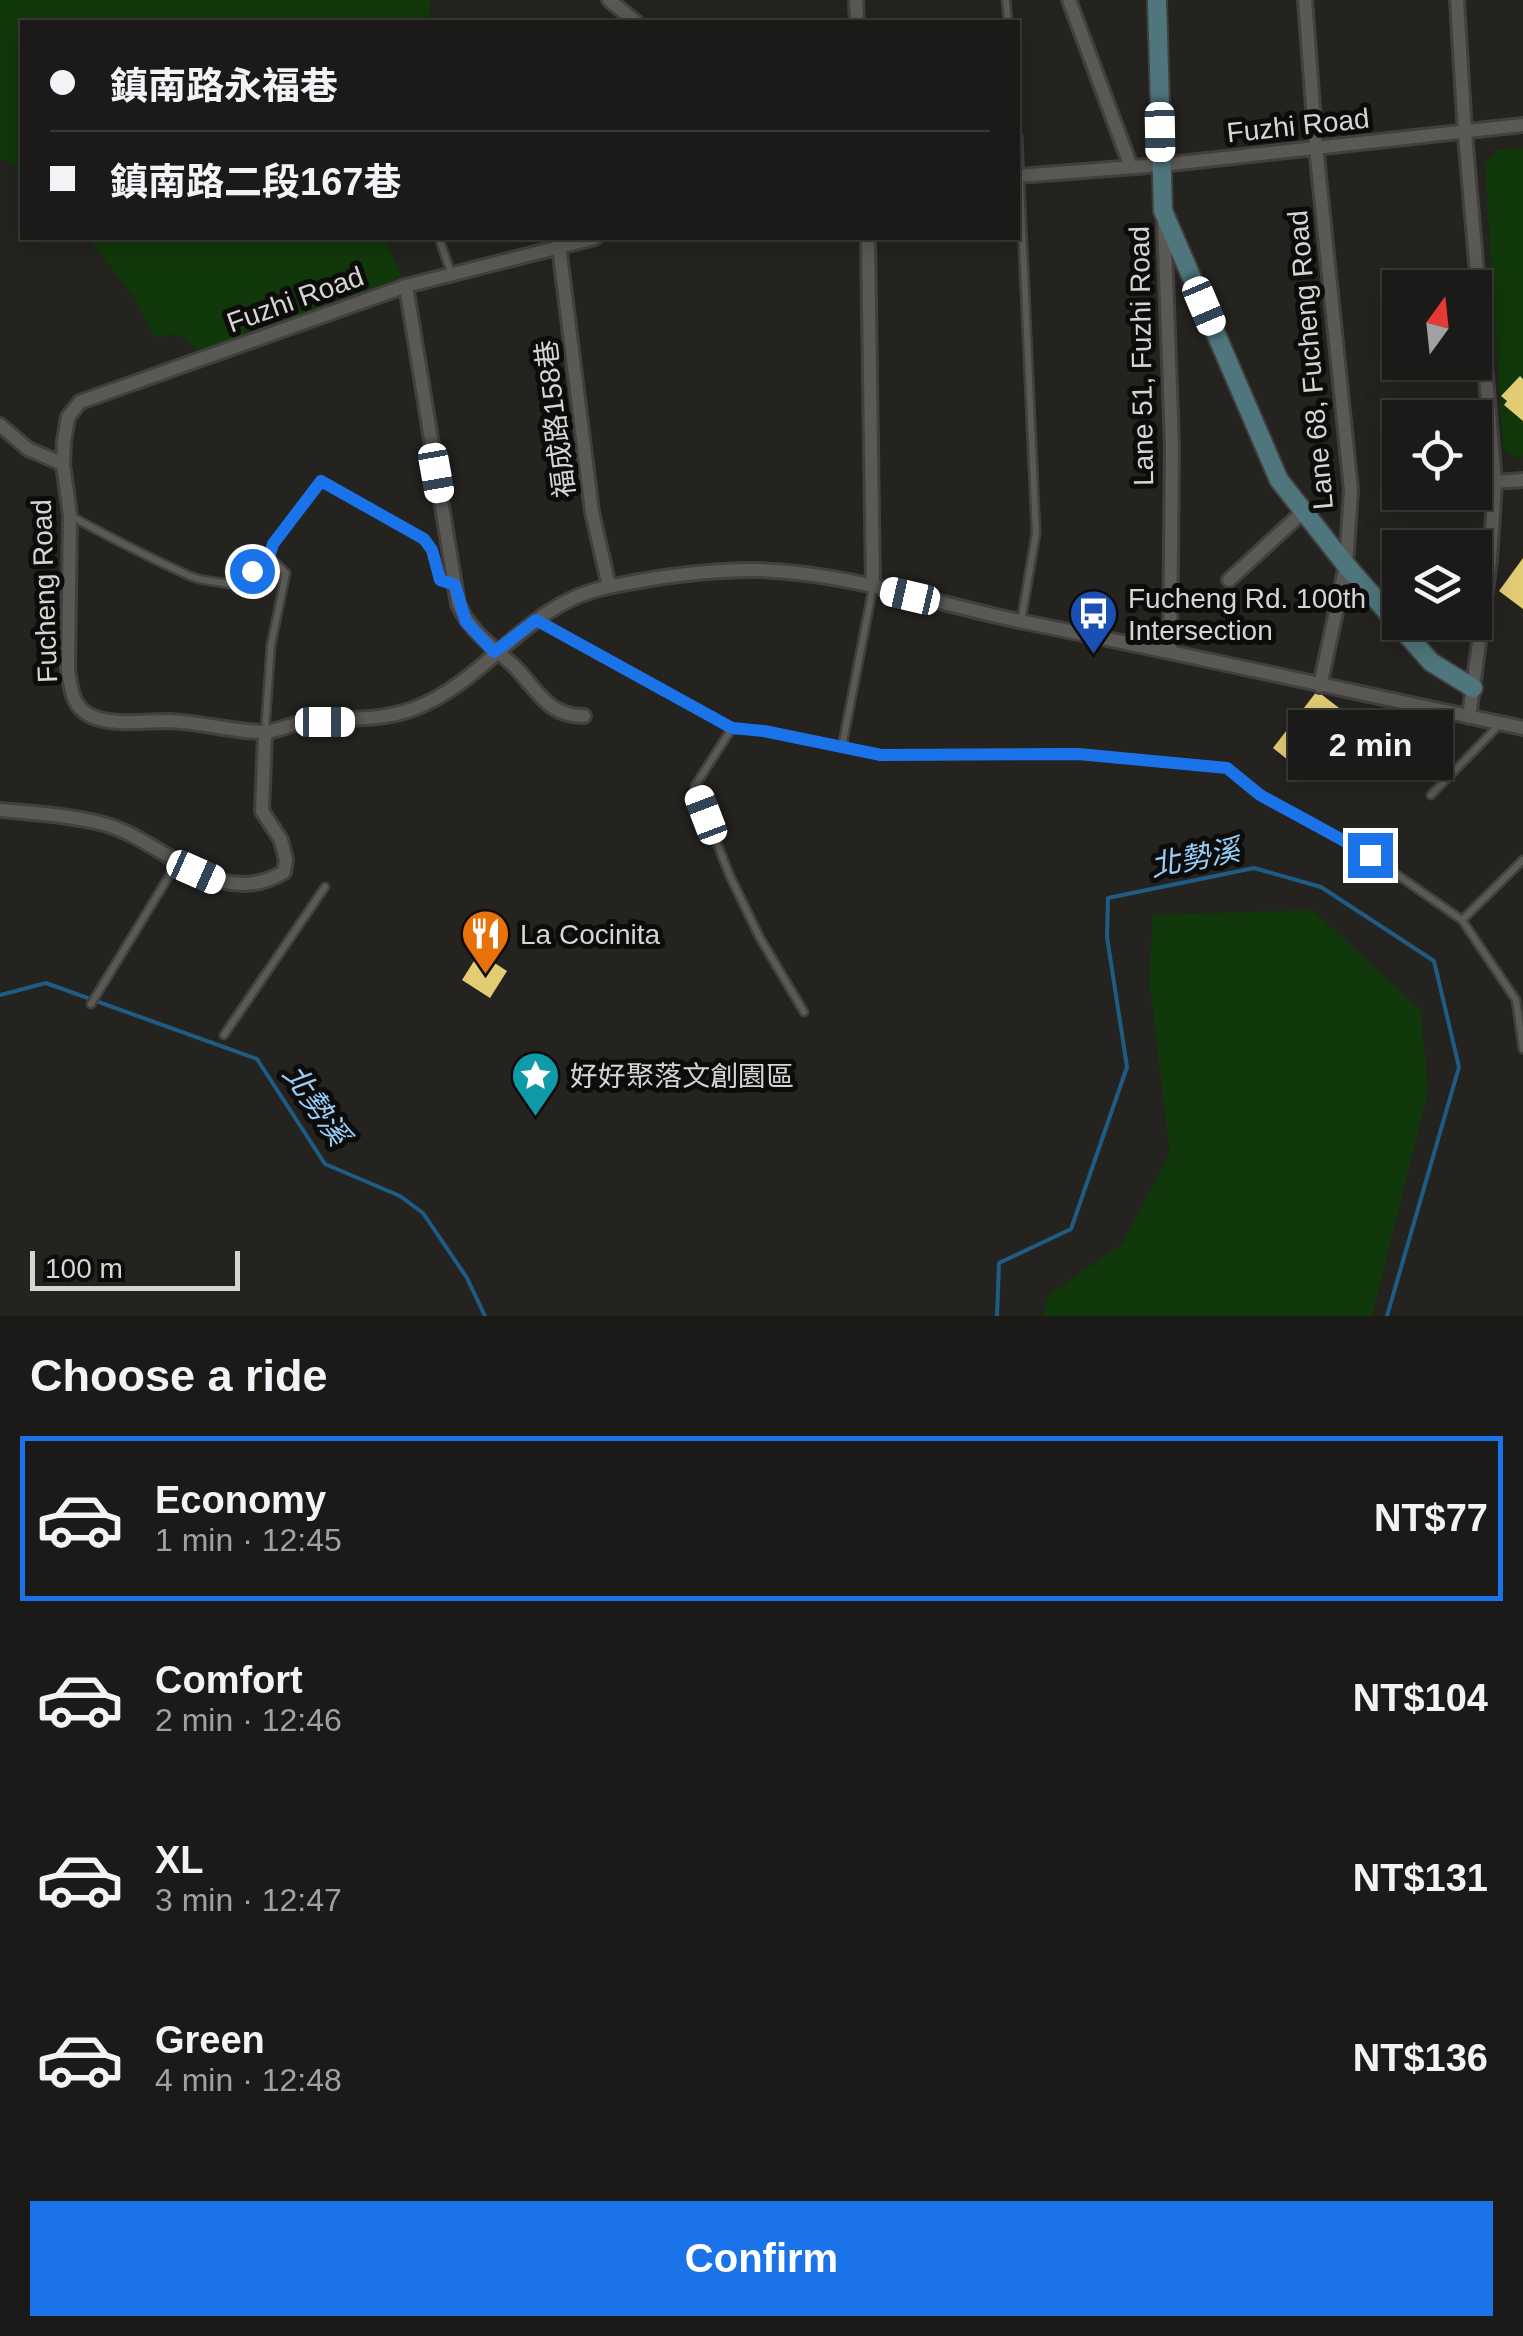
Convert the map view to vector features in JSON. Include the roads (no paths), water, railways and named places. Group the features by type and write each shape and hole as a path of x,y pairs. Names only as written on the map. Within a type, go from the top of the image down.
{"street":[{"path":"609,0 634,20"},
{"path":"1069,0 1131,167"},
{"path":"1157,0 1163,211"},
{"name":"Lane 68, Fucheng Road","path":"1306,0 1316,147 1351,490 1346,565 1320,686"},
{"path":"1457,0 1495,482 1490,562 1469,717"},
{"name":"Fuzhi Road","path":"1020,176 1161,165 1523,125"},
{"name":"Lane 51, Fuzhi Road","path":"1163,211 1279,480 1346,565 1431,662 1473,688"},
{"name":"Lane 51, Fuzhi Road","path":"1163,211 1172,446 1170,652"},
{"path":"868,240 873,587"},
{"name":"Fuzhi Road","path":"63,464 68,417 80,402 406,286 559,241"},
{"name":"福成路158巷","path":"559,241 592,512 609,586"},
{"path":"406,286 455,585 466,622 517,670 536,696 571,716 584,716"},
{"path":"0,425 28,449 63,464"},
{"name":"Fucheng Road","path":"63,464 70,515 68,670 74,701 102,719 174,722 265,733 305,722 346,722 416,708 470,678 494,652 563,602 609,586 756,570 873,587 1523,728"},
{"path":"1495,482 1523,480"},
{"path":"1229,580 1304,511"},
{"path":"0,810 99,822 215,881 259,881 284,872 286,860 281,840 262,811 265,733"}],"lane":[{"path":"1020,197 1036,532 1021,622"},
{"path":"439,240 451,274"},
{"path":"70,515 154,562 174,566 192,577 236,585 269,557 273,544 321,481 424,539 432,550 440,580 455,585"},
{"path":"265,733 271,645 286,574 269,557"},
{"path":"842,747 873,587"},
{"path":"536,620 732,728 881,755 1078,754 1227,768 1260,795 1370,855 1462,920 1516,1000 1523,1049"},
{"path":"1432,795 1501,724"},
{"path":"732,728 695,786 729,874 760,938 804,1012"},
{"path":"1462,920 1523,860"},
{"path":"91,1004 177,864"},
{"path":"224,1036 325,887"}],"waterway":[{"name":"北勢溪","path":"997,1316 999,1263 1071,1229 1127,1067 1107,937 1108,898 1254,868 1321,887 1434,961 1459,1067 1387,1316"},
{"name":"北勢溪","path":"0,995 46,983 257,1059 325,1164 400,1196 423,1213 467,1278 485,1316"}],"place":[{"name":"Fucheng Rd. 100th Intersection","path":"1093,656"},
{"name":"La Cocinita","path":"485,976"},
{"name":"好好聚落文創園區","path":"535,1118"}]}
